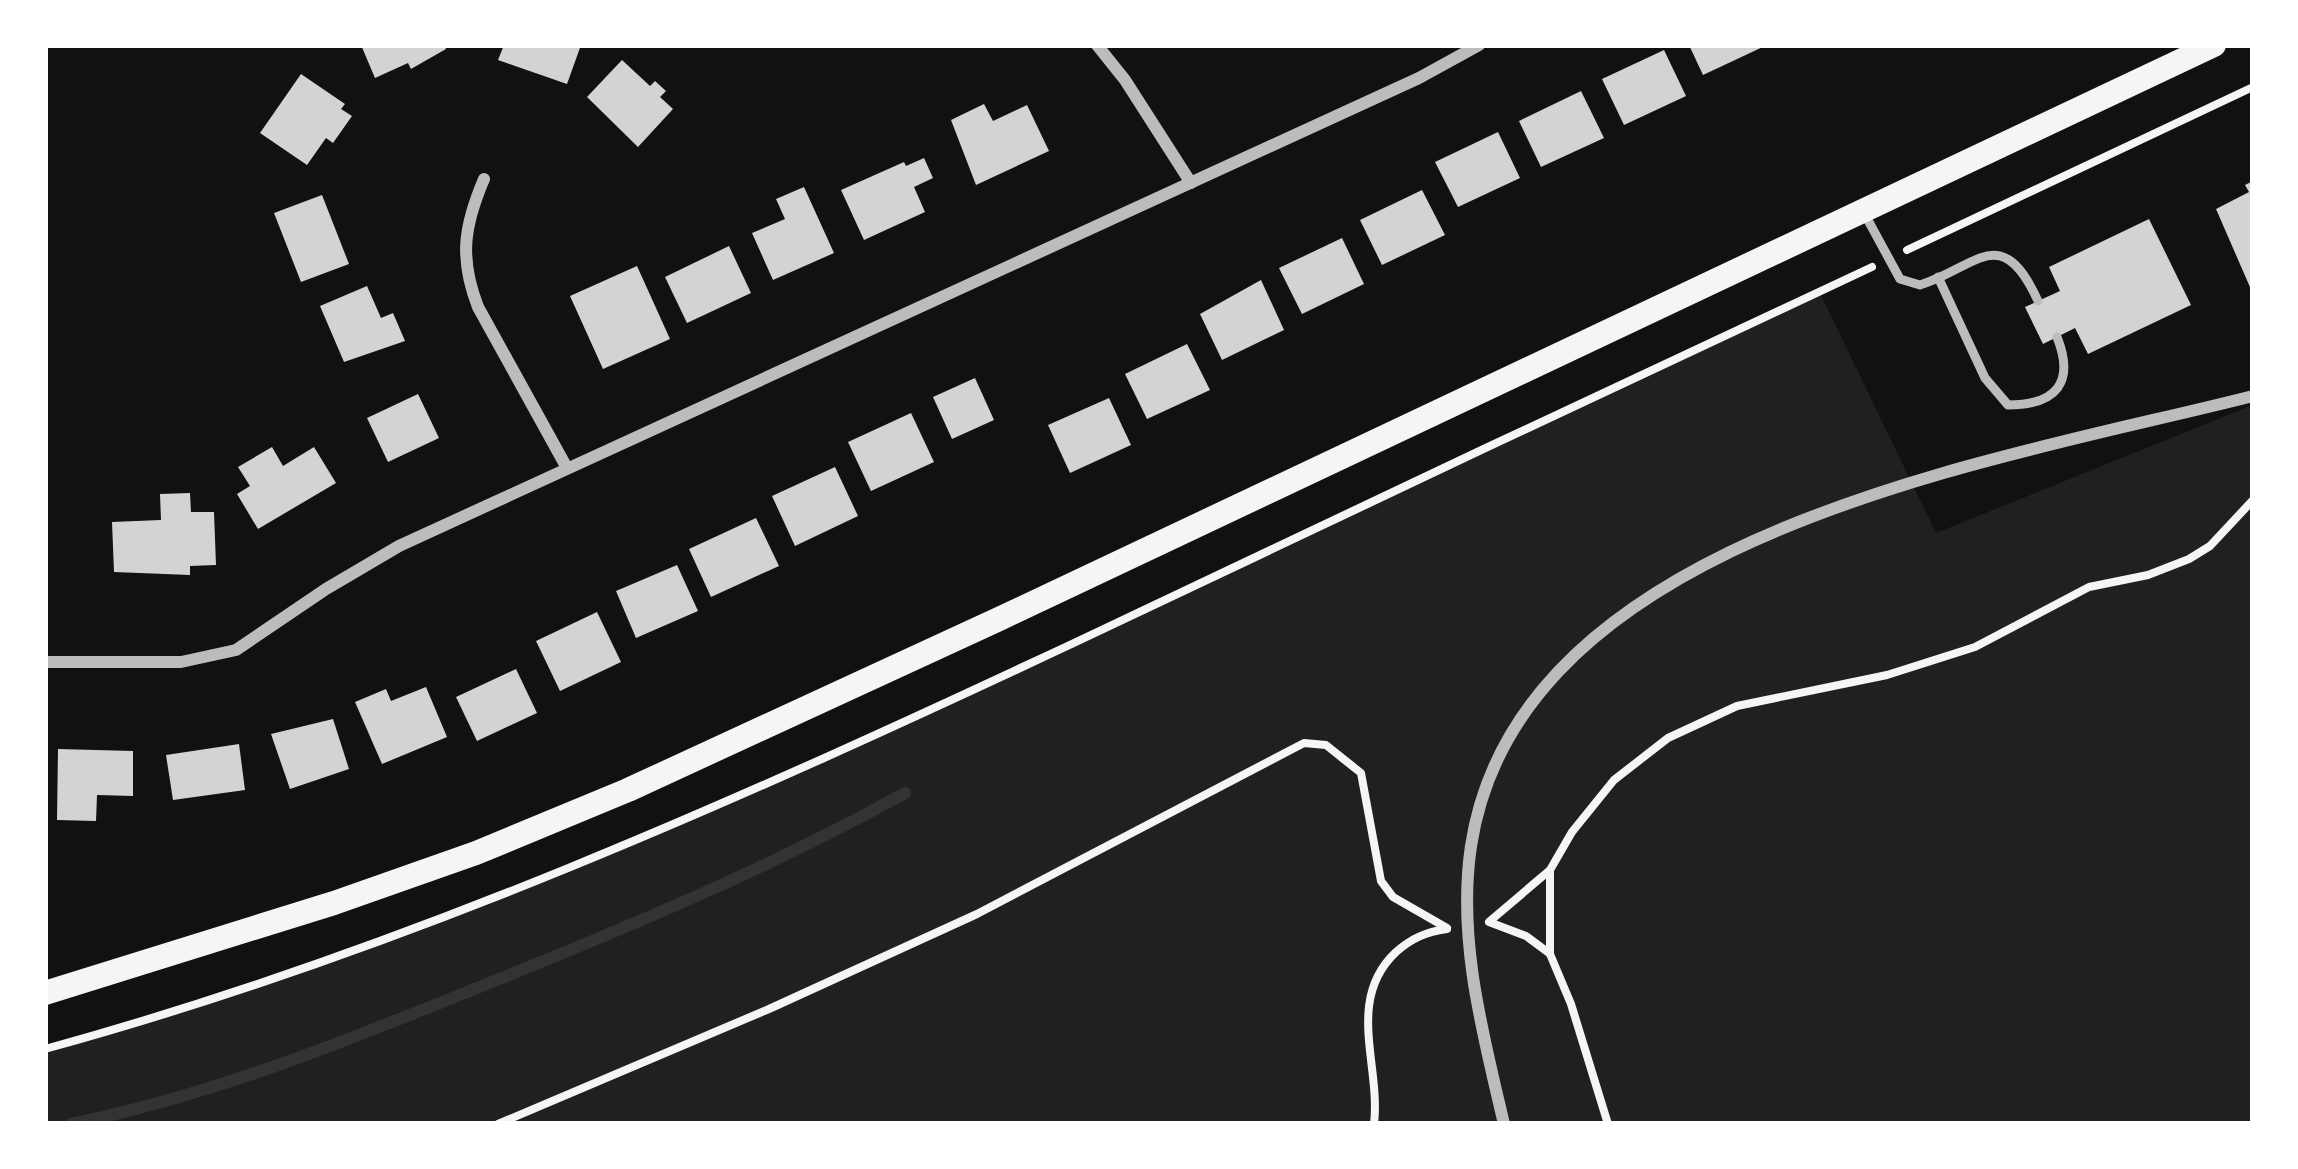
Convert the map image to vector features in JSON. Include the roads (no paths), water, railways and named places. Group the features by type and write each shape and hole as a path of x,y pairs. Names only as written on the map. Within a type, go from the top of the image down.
{"main road":[{"path":"45,993 334,903 476,853 628,790 2214,45"}],"street":[{"path":"1097,45 1191,183"},
{"path":"45,662 181,662 236,650 399,546 1418,78 1479,45"},
{"path":"484,179 468,218 467,279 567,468"},
{"path":"1504,1124 1470,957 1471,847 1482,800 1500,755 1524,713 1574,655 1610,625 1722,555 1848,501 1930,475 2253,396"}],"lane":[{"path":"1863,211 1900,279 1921,285 1972,258 1996,256 2017,265 2038,301"},
{"path":"1938,277 1984,379 2008,406 2038,400 2065,379 2068,370 2057,337"}],"waterway":[{"path":"71,1124 234,1080 393,1022 704,893 905,793"}]}
